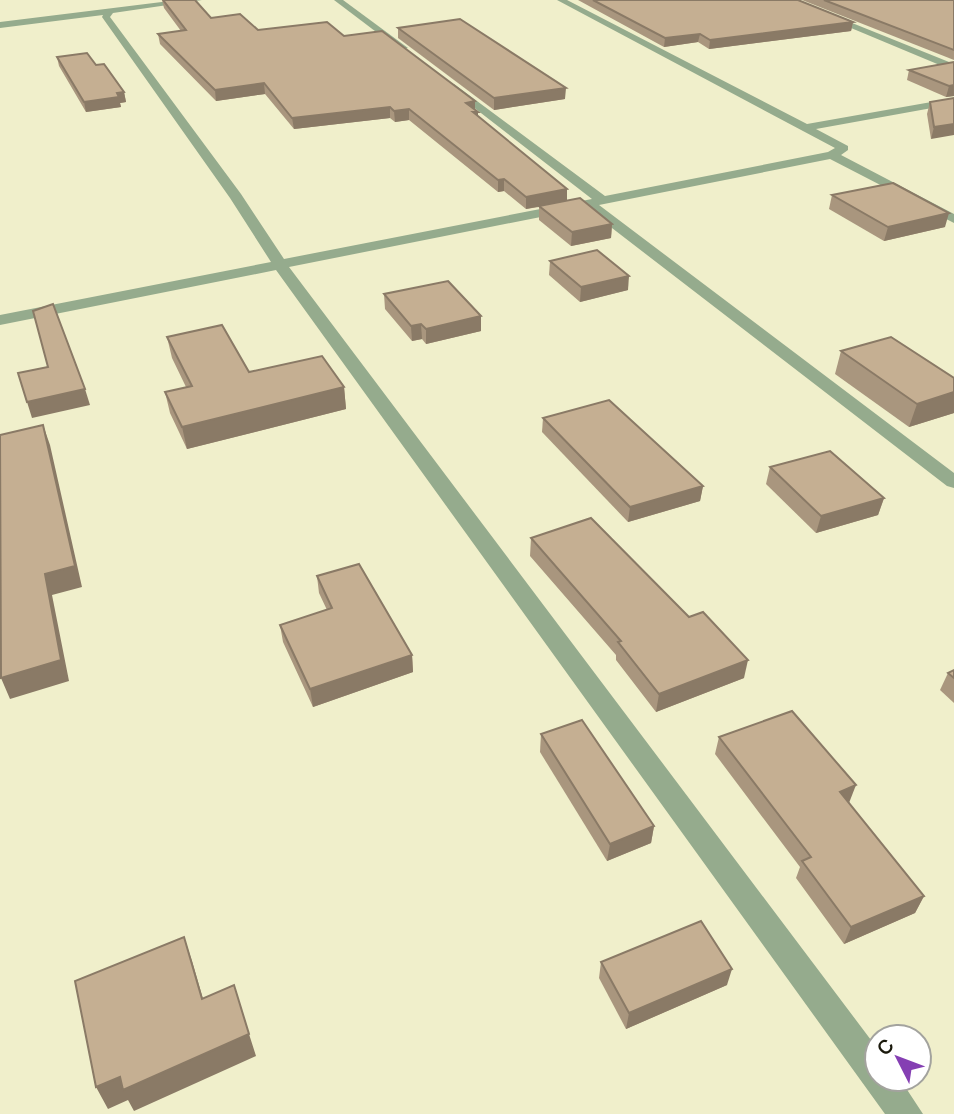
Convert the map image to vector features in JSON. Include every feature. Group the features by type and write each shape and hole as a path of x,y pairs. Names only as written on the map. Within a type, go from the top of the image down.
{"street":[{"path":"92,0 109,13"},
{"path":"0,25 198,0"},
{"path":"338,0 418,60"},
{"path":"0,320 832,155 844,148 561,0"},
{"path":"788,0 954,68"},
{"path":"109,13 106,17 236,197 280,265 863,1056"},
{"path":"439,75 595,202 954,482"},
{"path":"808,127 954,101"},
{"path":"832,155 954,219"},
{"path":"890,1093 906,1114"}],"building":[{"path":"163,0 195,0 211,18 240,14 258,30 327,22 344,36 382,31 475,101 466,103 478,112 473,112 567,189 526,197 504,179 498,180 409,109 394,111 390,107 292,118 264,83 215,90 158,34 186,30"},
{"path":"593,0 798,0 853,22 710,40 700,34 665,38"},
{"path":"824,0 954,0 954,50"},
{"path":"460,19 566,88 494,98 398,28"},
{"path":"87,53 96,65 104,64 124,92 117,93 119,97 84,102 57,57"},
{"path":"954,62 954,85 949,86 909,70"},
{"path":"954,98 954,124 934,127 930,102"},
{"path":"893,183 949,213 888,227 832,195"},
{"path":"580,198 612,224 572,232 539,206"},
{"path":"597,250 629,276 581,287 550,261"},
{"path":"448,281 481,316 426,329 421,324 411,326 384,294"},
{"path":"53,304 85,389 27,402 18,373 48,367 33,311"},
{"path":"222,325 249,372 322,356 344,387 182,427 165,392 192,386 167,337"},
{"path":"891,337 954,378 954,392 917,404 841,351"},
{"path":"609,400 703,486 630,507 543,418"},
{"path":"43,425 75,566 45,574 61,660 1,678 0,435"},
{"path":"830,451 884,498 821,516 770,467"},
{"path":"591,518 689,617 703,612 748,660 659,694 618,642 621,641 531,538"},
{"path":"359,564 412,655 310,689 280,625 332,608 317,576"},
{"path":"792,711 856,785 840,792 924,896 851,927 802,861 811,857 719,737"},
{"path":"582,720 654,826 610,844 541,734"},
{"path":"701,921 732,969 629,1013 601,962"},
{"path":"184,937 202,999 234,985 249,1034 123,1090 120,1077 96,1087 75,981"}]}
